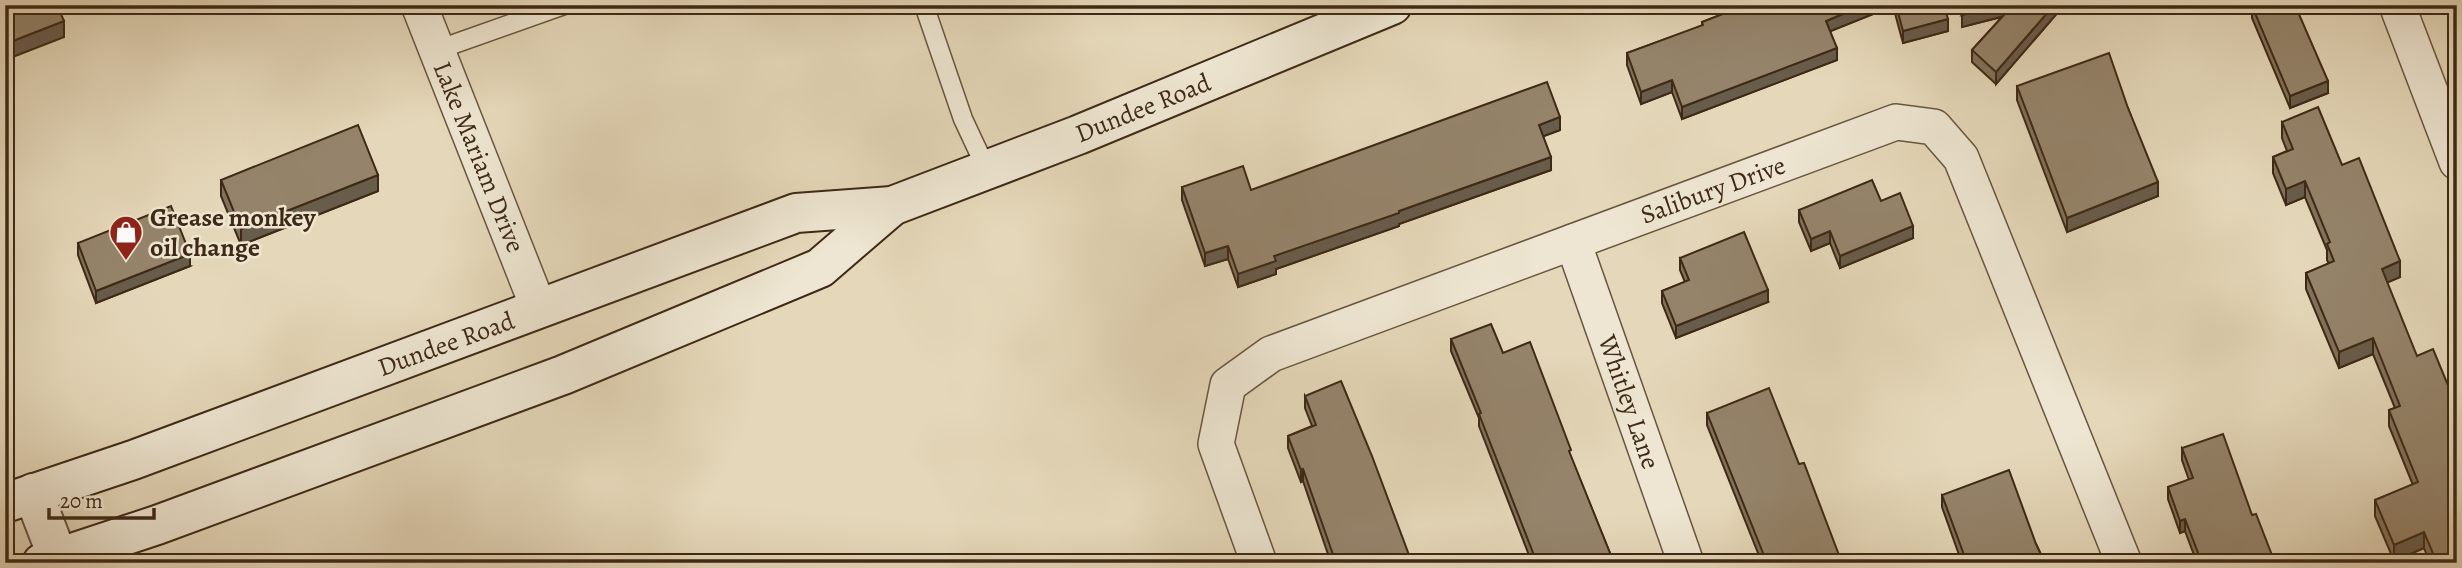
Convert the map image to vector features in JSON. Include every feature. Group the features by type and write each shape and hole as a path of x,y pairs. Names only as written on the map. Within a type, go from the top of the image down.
{"main road":[{"name":"Dundee Road","path":"19,498 146,455 796,213 892,206 1078,135 1392,5"},
{"name":"Dundee Road","path":"53,561 563,375 820,268 892,206"},
{"path":"19,498 53,561"}],"street":[{"name":"Lake Mariam Drive","path":"419,5 539,309"},
{"path":"2397,5 2457,162"},
{"name":"Salibury Drive","path":"1259,563 1216,444 1227,385 1271,354 1896,122 1934,127 1961,158 2124,563"},
{"name":"Whitley Lane","path":"1573,242 1686,563"}],"lane":[{"path":"437,50 564,5"},
{"path":"924,5 963,119 986,169"}],"building":[{"path":"5,5 57,5 64,21 5,44"},
{"path":"1746,5 1864,5 1826,21 1837,48 1682,107 1672,80 1641,92 1627,53 1703,25 1702,22"},
{"path":"1896,5 1944,5 1948,19 1903,31"},
{"path":"1970,5 2001,5 1962,15"},
{"path":"2013,5 2054,5 1996,72 1972,50"},
{"path":"2295,5 2328,81 2290,96 2252,6"},
{"path":"2109,53 2158,182 2067,218 2017,86"},
{"path":"1547,82 1560,117 1539,125 1551,157 1274,256 1276,261 1238,274 1228,246 1205,253 1182,187 1243,166 1251,190"},
{"path":"2318,107 2342,165 2359,158 2400,261 2382,269 2417,356 2433,349 2457,407 2456,563 2437,563 2424,532 2394,545 2375,500 2418,482 2389,410 2400,406 2373,338 2339,352 2306,273 2334,261 2327,244 2330,242 2305,181 2286,189 2273,157 2293,149 2282,122"},
{"path":"358,125 378,175 241,229 221,180"},
{"path":"1872,180 1881,201 1900,193 1913,226 1840,256 1830,231 1811,239 1799,210"},
{"path":"171,206 190,254 96,291 78,243"},
{"path":"1744,232 1768,290 1676,326 1662,291 1689,280 1680,258"},
{"path":"1491,324 1503,353 1530,342 1571,450 1569,451 1614,563 1537,563 1451,339"},
{"path":"1341,381 1412,563 1336,563 1303,469 1301,470 1288,436 1316,425 1305,396"},
{"path":"1769,388 1799,464 1804,463 1842,563 1767,563 1707,413"},
{"path":"2223,434 2252,515 2256,514 2275,563 2202,563 2185,519 2180,521 2168,487 2193,478 2182,448"},
{"path":"2009,470 2045,563 1967,563 1942,495"}],"place":[{"name":"Grease monkey oil change","path":"126,262"}]}
